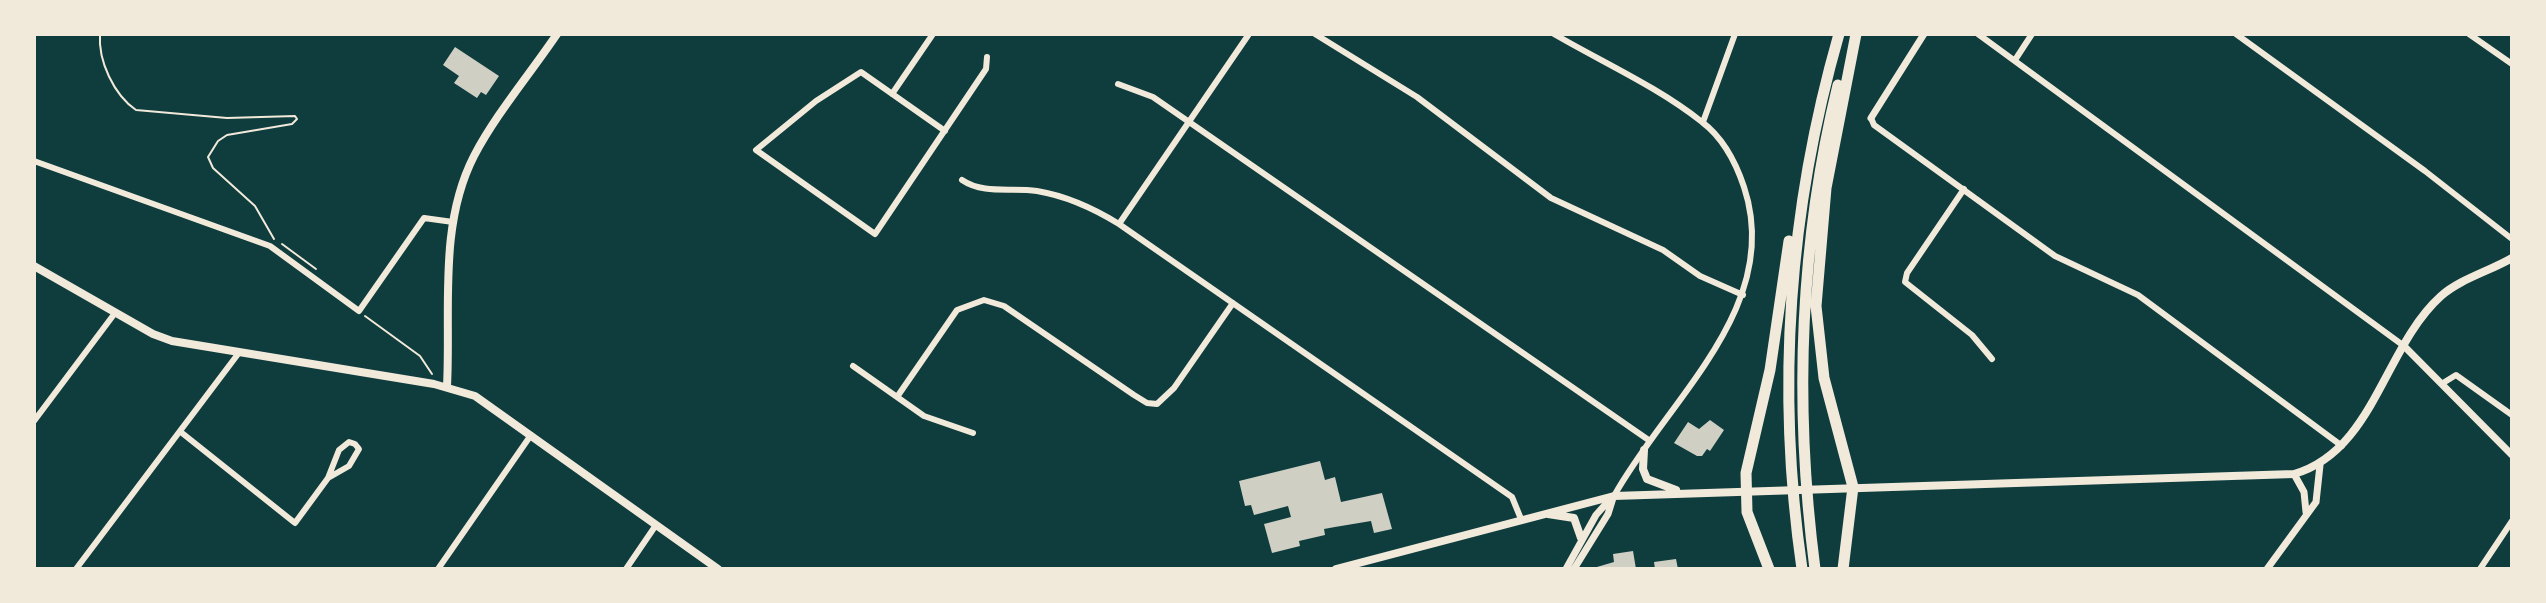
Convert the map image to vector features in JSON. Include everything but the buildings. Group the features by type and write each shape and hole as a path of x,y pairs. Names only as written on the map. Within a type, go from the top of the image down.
{"highway":[{"path":"1802,569 1789,437 1790,330 1804,190 1839,34"},
{"path":"1843,569 1853,487 1826,392 1818,349 1816,306 1826,188 1854,34"},
{"path":"1815,569 1802,439 1805,288 1814,204 1854,34"},
{"path":"1769,569 1747,512 1753,490 1746,473 1775,343 1798,175 1819,91 1830,66"}],"main road":[{"path":"447,386 453,222 474,156 557,34"},
{"path":"1336,569 1614,496 2294,474 2320,465 2342,446 2404,346 2443,294 2512,258"},
{"path":"34,266 115,313 172,341 447,386 475,396 718,569"},
{"path":"1644,450 1643,469 1647,479 1681,492"},
{"path":"1539,514 1574,518 1581,538"}],"street":[{"path":"892,94 933,34"},
{"path":"1119,224 1249,34"},
{"path":"1315,34 1417,97 1551,198 1663,250 1709,281 1743,295"},
{"path":"1554,34 1703,122 1731,158 1749,201 1752,256 1743,295 1729,324 1614,496 1600,509 1566,569"},
{"path":"1703,122 1735,34"},
{"path":"1924,34 1871,118 1874,125 2071,266 2138,295 2328,432 2342,446"},
{"path":"1978,34 2404,346 2512,455"},
{"path":"2015,60 2032,34"},
{"path":"2236,34 2425,171 2512,239"},
{"path":"2469,34 2512,64"},
{"path":"945,131 861,72 816,101 756,150 875,234 945,131 986,69 987,57"},
{"path":"1118,84 1153,97 1650,441"},
{"path":"34,161 270,246 359,311 424,218 453,222"},
{"path":"962,180 974,189 1036,191 1061,196 1086,205 1119,224 1512,497 1521,519"},
{"path":"1964,189 1907,273 1905,282 1911,291 1972,335 1992,359"},
{"path":"897,397 957,310 984,300 1004,306 1134,395 1157,404 1174,388 1233,303"},
{"path":"34,421 115,313"},
{"path":"76,569 182,433 238,354"},
{"path":"853,366 937,423 973,433"},
{"path":"2443,383 2456,375 2512,415"},
{"path":"182,433 295,523 328,478 339,450 349,442 355,444 359,449 354,461 328,478"},
{"path":"438,569 531,435"},
{"path":"2267,569 2316,502 2320,465"},
{"path":"2294,474 2304,492 2306,512"},
{"path":"1574,569 1608,514 1614,496"},
{"path":"2480,569 2512,521"},
{"path":"626,569 656,525"}],"path":[{"path":"100,34 111,80 124,101 136,110 227,118 295,116 297,119 292,124 227,135 218,141 208,157 208,162 255,206 274,239"},
{"path":"359,311 420,356 431,370 434,384"}]}
